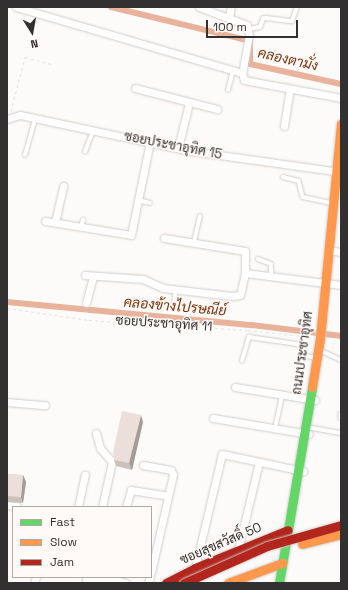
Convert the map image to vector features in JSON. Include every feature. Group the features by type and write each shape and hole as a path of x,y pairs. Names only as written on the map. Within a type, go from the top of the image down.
{"main road":[{"name":"ถนนประชาอุทิศ","path":"328,283 337,252 336,214 332,203 338,170 341,124"},
{"name":"ถนนประชาอุทิศ","path":"279,583 321,355 336,214 341,186"},
{"name":"ถนนประชาอุทิศ","path":"285,583 292,542 300,470"},
{"path":"184,583 267,546 341,525"},
{"name":"ซอยสุขสวัสดิ์ 50","path":"166,583 195,568 288,530"},
{"path":"203,583 272,554 341,534"},
{"path":"230,583 282,563"}],"street":[{"path":"16,7 242,73"},
{"path":"199,7 244,22 249,32 242,73 247,82 341,98"},
{"path":"228,17 232,7"},
{"path":"135,88 217,109"},
{"path":"284,126 290,89"},
{"path":"178,148 189,102"},
{"name":"ซอยประชาอุทิศ 15","path":"10,118 35,119 178,148 338,170"},
{"path":"45,221 82,223 132,235 150,142"},
{"path":"55,222 63,186"},
{"path":"85,275 143,279 157,287 176,290 236,296 241,292 245,273 246,255 242,249 164,238"},
{"path":"245,273 272,275 341,285"},
{"path":"86,303 93,276"},
{"path":"235,386 313,399"},
{"path":"7,402 45,404"},
{"path":"213,418 307,430"},
{"path":"96,433 100,448 112,462 102,506"},
{"path":"195,568 220,456 226,454 300,470"},
{"path":"238,550 259,462"},
{"path":"143,465 171,470 173,475 152,568"},
{"path":"78,506 85,476"},
{"path":"126,506 131,490 168,496"},
{"path":"7,505 17,506"},
{"path":"292,542 341,530"},
{"path":"86,580 110,578 126,583"}],"lane":[{"path":"249,32 260,27 263,19 266,18 292,21 297,7"},
{"path":"228,90 234,71"},
{"path":"25,155 35,119"},
{"path":"85,152 94,130"},
{"path":"283,177 299,181 302,197 332,203"},
{"path":"139,200 150,203"},
{"path":"194,242 200,217"},
{"path":"258,259 271,264 272,275"},
{"path":"174,302 176,290"},
{"path":"242,361 249,337 297,344 302,348 304,355 299,374"},
{"path":"304,355 321,355 341,360"},
{"path":"276,424 282,395"},
{"path":"307,430 341,433"}],"path":[{"path":"10,118 10,112 25,57 52,64"},
{"name":"ซอยประชาอุทิศ 11","path":"7,308 89,320 324,334"}],"building":[{"path":"122,411 141,415 129,463 114,460 113,452"},
{"path":"7,474 23,475 21,497 7,496"}],"waterway":[{"name":"คลองตามั่ง","path":"111,7 250,41 250,64 341,84"},
{"name":"คลองข้างไปรษณีย์","path":"7,302 252,325 341,336"}],"traffic: fast":[{"path":"279,583 312,387"}],"traffic: slow":[{"path":"312,387 320,338 341,124"},
{"path":"302,544 341,534"},
{"path":"228,583 282,563"}],"traffic: jam":[{"path":"184,583 267,546 341,525"},
{"path":"166,583 195,568 288,530"}]}
